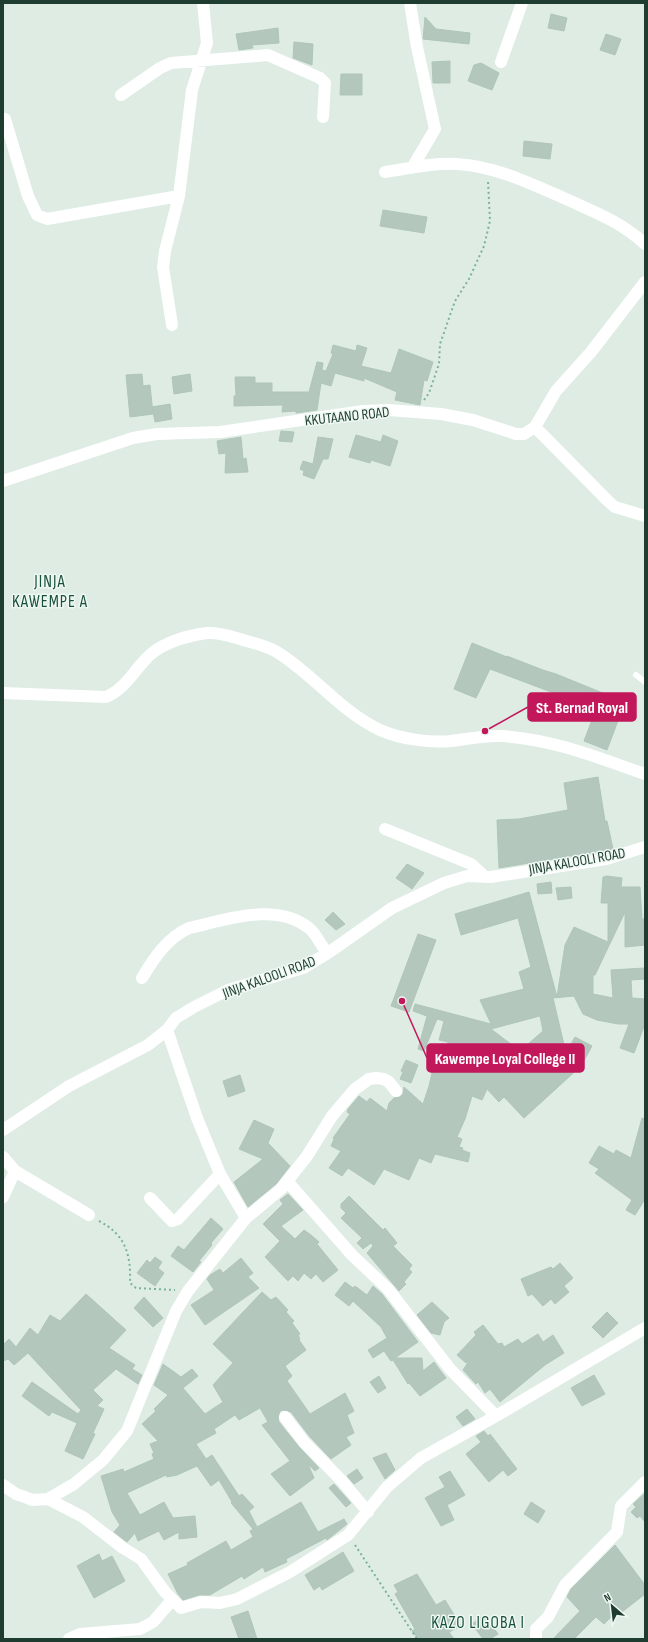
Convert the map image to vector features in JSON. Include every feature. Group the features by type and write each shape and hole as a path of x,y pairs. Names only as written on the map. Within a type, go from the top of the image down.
{"street":[{"path":"172,325 163,267 165,251 179,196 192,90 203,59 207,33 203,3"},
{"path":"410,3 417,47 435,129 412,168"},
{"path":"501,62 522,3"},
{"path":"121,95 160,68 171,63 203,59 218,60 268,55 320,78 325,83 323,117"},
{"path":"5,119 28,196 37,215 47,220 179,196"},
{"path":"385,172 447,164 486,169 540,188 599,213 618,223 645,244"},
{"path":"645,282 591,352 556,391 535,427 608,501 616,507 645,516"},
{"name":"KKUTAANO ROAD","path":"3,481 133,438 157,434 196,434 235,430 363,411 417,412 473,420 516,434 524,434 535,427"},
{"path":"3,694 106,697 115,693 124,685 152,653 187,637 208,633 221,633 276,651 357,716 381,730 404,737 430,740 451,741 476,737 501,736 541,741 576,749 645,774"},
{"path":"385,829 471,864 484,876"},
{"name":"JINJA KALOOLI ROAD","path":"3,1130 69,1086 148,1045 167,1030 176,1018 210,999 252,982 303,968 328,953 392,908 444,883 467,876 484,876 606,859 645,847"},
{"path":"142,978 156,956 181,932 190,928 245,916 274,915 293,920 309,928 328,953"},
{"path":"167,1030 197,1118 220,1174 246,1218"},
{"path":"3,1485 25,1498 32,1500 48,1499 74,1484 103,1460 127,1431 176,1310 188,1291 246,1218 281,1190 300,1167 332,1116 355,1089 369,1079 376,1078 384,1079 389,1082 396,1091"},
{"path":"3,1157 15,1171 89,1215"},
{"path":"3,1197 15,1171"},
{"path":"150,1198 172,1221 178,1219 220,1174"},
{"path":"287,1181 352,1255 388,1289 450,1369 496,1416"},
{"path":"48,1499 83,1517 123,1548 141,1559 172,1600 181,1608 200,1602 220,1603 237,1599 290,1572 348,1535 387,1487 422,1458 645,1328"},
{"path":"285,1417 304,1442 342,1481 368,1512"},
{"path":"536,1639 536,1629 548,1617 565,1585 616,1532 621,1506 645,1482"},
{"path":"69,1639 80,1634 140,1629 147,1626 172,1600"}],"lane":[{"path":"636,675 645,682"}],"path":[{"path":"417,412 429,392 439,364 440,344 455,301 469,279 484,246 490,221 490,192 486,169"},
{"path":"89,1215 106,1225 124,1244 130,1262 130,1283 136,1288 188,1291"},
{"path":"348,1535 417,1639"}],"building":[{"path":"551,14 567,18 564,31 548,28"},
{"path":"425,17 436,29 470,33 469,44 423,39"},
{"path":"278,28 279,43 252,45 253,48 239,50 236,34"},
{"path":"606,34 621,39 615,55 600,50"},
{"path":"294,42 313,44 312,65 293,58"},
{"path":"450,61 450,83 433,83 432,62"},
{"path":"481,63 499,73 492,90 468,81 474,65"},
{"path":"341,74 362,74 362,95 340,95"},
{"path":"524,141 552,144 550,159 523,156"},
{"path":"383,210 427,217 424,233 380,226"},
{"path":"333,345 356,351 357,345 367,348 361,366 391,373 399,349 433,362 427,381 424,380 420,405 395,400 397,392 364,378 364,381 335,373 331,386 321,383 317,410 296,413 296,411 282,412 283,405 234,406 234,396 236,396 235,377 255,377 255,383 272,383 272,392 309,392 317,362 323,363 322,370 326,371 333,354 331,353"},
{"path":"142,374 143,386 150,385 153,414 130,417 126,375"},
{"path":"190,374 192,391 174,394 172,377"},
{"path":"170,404 172,419 155,422 152,407"},
{"path":"281,431 294,432 292,442 279,441"},
{"path":"356,435 381,442 383,435 398,441 390,466 371,460 370,463 349,457"},
{"path":"241,437 243,459 246,458 248,472 225,473 226,453 219,454 217,441"},
{"path":"318,437 333,439 328,459 323,459 314,479 303,475 304,471 300,469 303,461 313,464"},
{"path":"472,643 556,674 625,702 607,750 584,741 596,709 490,669 476,698 454,689"},
{"path":"598,777 605,821 607,821 613,849 499,868 497,820 519,819 568,810 564,783"},
{"path":"407,864 424,873 412,889 396,878"},
{"path":"607,876 622,878 621,887 640,887 642,919 645,919 645,945 625,947 625,912 595,975 593,975 593,994 613,998 611,970 645,968 645,979 631,980 632,998 645,999 645,1024 634,1053 620,1048 629,1024 618,1024 597,1020 583,1014 574,996 553,998 566,1053 575,1037 592,1046 581,1066 524,1118 504,1097 499,1102 487,1089 482,1100 472,1096 465,1119 457,1137 462,1139 459,1147 470,1153 468,1162 435,1154 431,1163 419,1158 409,1180 384,1169 374,1185 348,1168 342,1176 329,1168 341,1151 331,1146 334,1139 333,1138 350,1114 347,1112 348,1109 359,1096 367,1102 370,1098 387,1111 389,1103 394,1098 400,1097 403,1094 404,1087 423,1104 435,1060 444,1061 448,1042 439,1040 444,1021 437,1019 424,1051 418,1049 427,1016 413,1011 415,1004 491,1024 480,1000 524,989 519,972 531,967 518,918 461,935 455,914 529,892 557,997 565,945 574,927 608,942 608,903 601,903 603,877","holes":["540,1016 543,1031 520,1051 491,1029"]},
{"path":"551,882 552,893 538,894 537,884"},
{"path":"571,887 572,898 558,900 556,888"},
{"path":"333,912 345,924 336,930 325,920"},
{"path":"418,934 436,940 409,1012 391,1006"},
{"path":"406,1060 418,1065 411,1083 400,1079 403,1072 401,1071"},
{"path":"240,1075 245,1091 228,1097 223,1081"},
{"path":"642,1118 645,1119 645,1199 635,1215 626,1210 632,1200 595,1173 599,1169 589,1163 599,1146 614,1154 616,1150 631,1158"},
{"path":"254,1120 274,1129 268,1143 290,1166 276,1184 248,1207 234,1182 263,1159 239,1149"},
{"path":"288,1194 303,1210 281,1226 295,1239 304,1230 311,1235 319,1242 317,1244 338,1270 323,1282 316,1274 311,1279 304,1273 298,1281 293,1276 288,1281 265,1257 280,1241 263,1224 283,1204 280,1200"},
{"path":"349,1196 383,1230 385,1228 397,1243 393,1246 412,1265 409,1269 412,1272 404,1282 406,1284 399,1291 367,1253 373,1246 371,1243 363,1249 357,1243 362,1238 341,1218 346,1213 341,1208 341,1204"},
{"path":"211,1218 223,1229 211,1243 212,1245 199,1261 201,1262 193,1272 171,1256 178,1246 184,1250"},
{"path":"155,1257 162,1262 158,1268 164,1273 155,1286 137,1273 147,1260 150,1263"},
{"path":"241,1258 253,1273 248,1277 259,1288 205,1325 191,1305 214,1290 207,1279 210,1275 220,1269 223,1273"},
{"path":"560,1263 573,1278 564,1286 569,1292 555,1304 551,1299 543,1306 532,1294 528,1296 521,1279 551,1267 553,1269"},
{"path":"345,1282 353,1288 355,1286 367,1295 373,1286 382,1294 418,1342 395,1358 422,1358 423,1371 434,1362 446,1378 420,1396 409,1383 408,1384 393,1360 391,1361 384,1351 373,1358 368,1350 387,1338 381,1327 353,1301 349,1306 335,1295"},
{"path":"262,1292 271,1300 276,1297 288,1310 286,1312 294,1321 292,1323 300,1334 298,1335 299,1340 306,1350 285,1366 292,1376 287,1381 310,1414 345,1393 354,1411 347,1415 354,1433 346,1437 351,1445 331,1459 310,1437 291,1412 284,1410 280,1411 278,1418 279,1422 299,1447 319,1468 315,1471 308,1464 314,1478 290,1496 271,1474 290,1461 262,1425 268,1422 260,1408 239,1420 235,1415 214,1429 216,1433 196,1444 206,1459 212,1455 239,1496 242,1494 254,1507 249,1511 257,1527 301,1502 318,1532 344,1519 347,1524 327,1540 326,1538 286,1559 287,1562 265,1572 263,1567 244,1579 242,1576 210,1595 199,1595 183,1600 178,1594 168,1574 188,1565 187,1563 226,1541 231,1550 253,1537 250,1531 253,1529 231,1503 232,1502 219,1480 211,1486 197,1466 177,1475 167,1477 166,1475 127,1493 140,1515 164,1502 173,1518 195,1516 197,1537 179,1539 179,1532 164,1540 159,1531 138,1541 135,1533 127,1542 114,1532 120,1525 112,1512 101,1476 123,1469 124,1472 154,1459 152,1454 154,1453 150,1444 158,1441 142,1424 156,1411 154,1409 168,1395 154,1385 163,1364 181,1377 192,1369 198,1376 183,1388 205,1414 223,1402 213,1385 233,1363 213,1344"},
{"path":"86,1294 126,1330 109,1348 135,1365 132,1369 142,1375 138,1384 116,1369 93,1390 103,1400 97,1406 104,1409 93,1433 95,1434 83,1459 65,1451 77,1423 52,1412 49,1416 22,1396 32,1382 78,1414 81,1410 28,1353 14,1365 8,1359 3,1361 3,1345 9,1339 16,1347 30,1328 38,1335 50,1315 60,1321"},
{"path":"144,1297 163,1318 153,1327 134,1308"},
{"path":"432,1302 449,1318 444,1322 440,1335 431,1333 417,1315"},
{"path":"607,1312 618,1323 603,1338 592,1327"},
{"path":"483,1325 498,1344 502,1343 504,1347 518,1339 522,1344 538,1334 543,1342 553,1335 564,1353 545,1365 500,1402 490,1389 485,1393 478,1382 476,1384 463,1370 469,1361 466,1363 457,1355 476,1335 474,1332"},
{"path":"594,1375 605,1394 582,1406 571,1388"},
{"path":"379,1376 386,1388 378,1393 370,1382"},
{"path":"467,1409 475,1419 463,1426 456,1417"},
{"path":"484,1431 488,1436 490,1434 517,1469 508,1476 503,1470 489,1482 466,1454 481,1442 476,1436"},
{"path":"386,1453 395,1470 385,1479 373,1458"},
{"path":"357,1469 363,1478 354,1484 347,1476"},
{"path":"450,1471 465,1495 447,1505 454,1520 441,1526 425,1498 445,1487 439,1477"},
{"path":"334,1484 351,1503 346,1507 329,1488"},
{"path":"645,1493 645,1522 640,1516 637,1518 631,1512 636,1507 633,1504"},
{"path":"531,1502 545,1511 538,1523 524,1514"},
{"path":"615,1545 645,1585 645,1594 613,1619 611,1617 604,1624 596,1617 574,1639 553,1639 580,1611 567,1597 571,1589"},
{"path":"343,1552 354,1571 322,1590 320,1586 314,1590 305,1575"},
{"path":"99,1554 102,1561 112,1556 125,1581 94,1598 77,1566"},
{"path":"417,1574 436,1605 445,1600 461,1626 449,1632 454,1639 418,1639 412,1631 415,1629 395,1594 398,1592 394,1585"},
{"path":"248,1611 257,1639 239,1639 231,1617"},
{"path":"484,1615 498,1634 490,1639 483,1639 472,1624"}],"place":[{"name":"St. Bernad Royal","path":"485,731"},
{"name":"Kawempe Loyal College II","path":"402,1001"}],"district":[{"name":"JINJA KAWEMPE A","path":"50,591"},
{"name":"KAZO LIGOBA I","path":"478,1622"}]}
